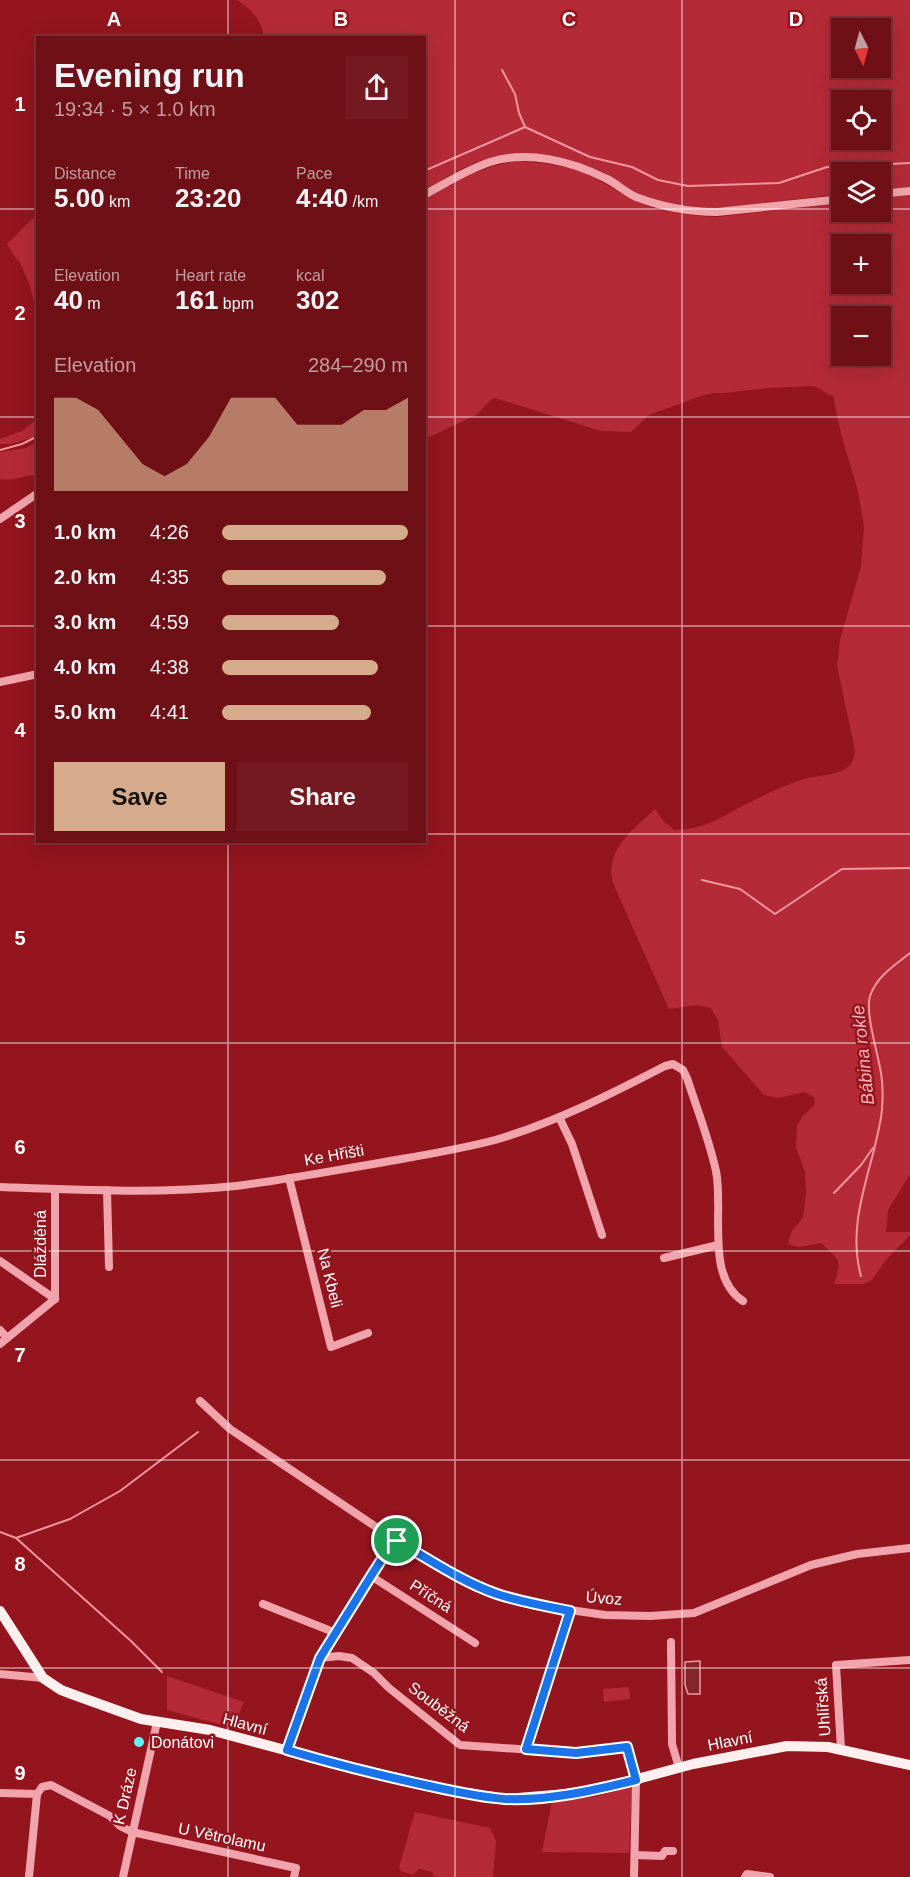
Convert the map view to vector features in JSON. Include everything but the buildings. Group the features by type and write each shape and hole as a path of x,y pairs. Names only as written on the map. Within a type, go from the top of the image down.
{"main road":[{"name":"Hlavní","path":"0,1611 43,1678 61,1690 118,1712 157,1722 210,1730 345,1766 452,1791 506,1799 567,1794 604,1788 733,1755 787,1746 816,1745 910,1765"}],"street":[{"path":"426,194 474,168 492,161 516,157 561,161 606,178 634,196 657,204 698,212 831,200"},
{"path":"891,193 910,191"},
{"path":"0,519 36,494"},
{"path":"0,682 36,674"},
{"name":"Ke Hřišti","path":"0,1187 107,1190 235,1186 459,1149 559,1117 673,1064 683,1070 687,1078 716,1173 718,1245 725,1280 730,1290 743,1301"},
{"path":"559,1117 572,1144 602,1235"},
{"name":"Na Kbeli","path":"289,1178 331,1347 368,1333"},
{"name":"Dlážděná","path":"55,1189 55,1299"},
{"path":"107,1190 109,1267"},
{"path":"664,1258 718,1245"},
{"path":"0,1261 55,1299 3,1341 0,1330"},
{"name":"Úvoz","path":"200,1401 230,1429 397,1541 455,1575 495,1593 535,1605 605,1615 694,1613 811,1565 857,1554 910,1548"},
{"path":"287,1750 320,1658 389,1548 397,1541"},
{"name":"Příčná","path":"371,1576 475,1643"},
{"path":"263,1604 336,1633"},
{"path":"526,1749 570,1611"},
{"path":"671,1642 672,1744 679,1768"},
{"name":"Souběžná","path":"320,1658 339,1656 352,1658 374,1673 460,1744 576,1753 627,1747 636,1780"},
{"name":"Uhlířská","path":"841,1749 836,1665 910,1660"},
{"path":"0,1674 43,1678"},
{"name":"K Dráze","path":"123,1877 157,1722"},
{"path":"634,1877 636,1780"},
{"path":"29,1877 37,1794 42,1787 51,1785 110,1816 120,1826 132,1832"},
{"path":"0,1793 37,1794"},
{"name":"U Větrolamu","path":"132,1832 296,1868 294,1877"},
{"path":"635,1855 662,1856 665,1851 673,1851"},
{"path":"745,1877 747,1874 770,1877"}],"shaded area":[{"path":"237,0 910,0 910,187 891,189 891,162 831,162 831,195 717,208 696,207 646,196 605,173 573,161 540,154 523,154 489,158 472,164 426,189 426,36 264,36 258,20"},
{"path":"517,161 549,164 573,169 606,184 631,199 673,212 717,217 831,204 831,222 891,222 891,198 910,195 910,1174 888,1210 886,1232 910,1232 910,1235 885,1261 872,1280 864,1284 834,1284 839,1265 838,1260 821,1243 799,1247 788,1244 792,1231 803,1218 806,1193 805,1172 796,1147 797,1126 802,1117 815,1104 814,1097 804,1092 778,1098 764,1095 722,1047 718,1020 711,1008 697,1005 669,1009 613,883 611,871 613,860 622,842 655,809 664,822 675,830 695,828 790,784 844,770 853,761 855,750 837,666 840,640 861,566 864,527 858,491 841,434 833,396 813,386 713,393 649,415 631,432 601,431 495,398 476,415 426,439 426,199 490,167"},
{"path":"36,217 36,310 30,286 20,262 7,244"},
{"path":"36,420 36,436 11,444 0,444 0,439 22,431"},
{"path":"36,443 36,475 10,480 0,479 0,452 26,448"},
{"path":"700,1661 700,1694 688,1694 685,1685 685,1662"},
{"path":"167,1676 244,1702 233,1728 167,1710"},
{"path":"629,1687 630,1699 604,1702 603,1689"},
{"path":"631,1787 629,1853 542,1852 552,1801 593,1797"},
{"path":"415,1812 490,1828 496,1841 493,1877 439,1877 434,1876 432,1872 419,1869 413,1875 401,1871 399,1867"}],"waterway":[{"path":"502,70 515,94 525,127"},
{"path":"426,170 525,127 590,157 632,167 658,180 688,186 779,183 827,167 910,163"},
{"path":"0,450 22,444 36,437"},
{"path":"702,880 740,889 775,914 842,869 910,868"},
{"name":"Bábina rokle","path":"861,1276 856,1244 857,1228 862,1197 880,1124 883,1100 881,1073 869,1013 870,996 882,977 910,953"},
{"path":"834,1193 861,1165 873,1148"},
{"path":"0,1532 16,1538 70,1519 120,1491 198,1432"},
{"path":"16,1538 131,1641 162,1672"}],"place":[{"name":"Donátovi","path":"139,1742"}],"route":[{"path":"397,1541 455,1575 495,1593 535,1605 570,1611 526,1749 588,1753 627,1747 636,1780 567,1794 506,1799 452,1791 287,1750 320,1658 389,1548 397,1541"}]}
